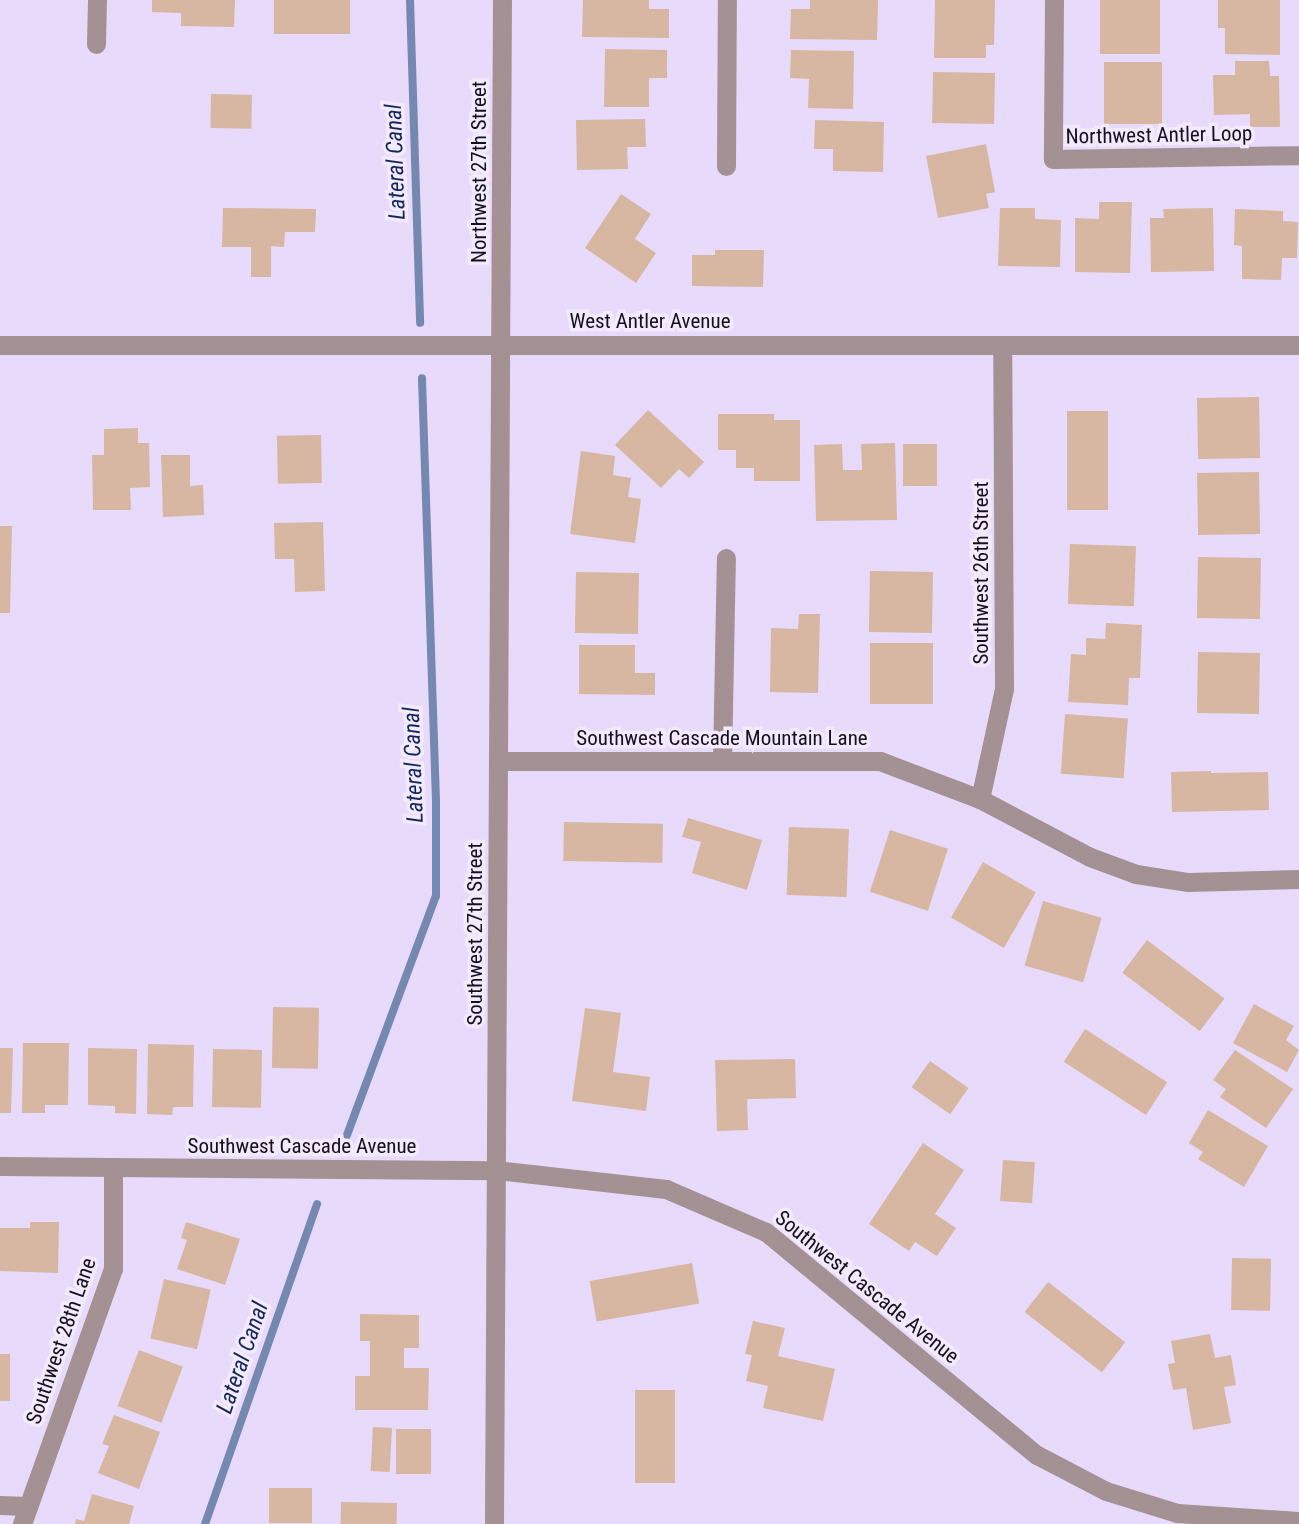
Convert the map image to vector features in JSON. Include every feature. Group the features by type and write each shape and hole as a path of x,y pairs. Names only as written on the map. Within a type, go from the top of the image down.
{"street":[{"path":"96,44 97,0"},
{"name":"Northwest 27th Street","path":"500,344 502,0"},
{"path":"726,166 727,0"},
{"name":"Northwest Antler Loop","path":"1054,0 1053,159 1299,155"},
{"name":"Southwest 27th Street","path":"494,1524 500,344"},
{"name":"West Antler Avenue","path":"0,345 1299,345"},
{"name":"Southwest 26th Street","path":"980,799 1004,689 1002,345"},
{"path":"722,761 726,558"},
{"name":"Southwest Cascade Mountain Lane","path":"498,761 880,761 980,799 1090,857 1136,874 1188,882 1299,879"},
{"name":"Southwest Cascade Avenue","path":"0,1167 496,1170 666,1189 766,1232 1037,1455 1106,1491 1177,1513 1299,1521"},
{"name":"Southwest 28th Lane","path":"25,1515 114,1269 114,1168"},
{"path":"0,1506 25,1515"}],"building":[{"path":"152,0 235,0 234,27 181,26 181,13 152,12"},
{"path":"274,0 350,0 350,34 274,34"},
{"path":"583,0 649,0 649,9 669,9 669,38 582,37"},
{"path":"810,0 878,0 877,40 790,39 791,9 810,9"},
{"path":"935,0 995,0 994,45 986,45 986,58 934,58"},
{"path":"1100,0 1160,0 1160,54 1100,54"},
{"path":"1218,0 1280,0 1280,55 1225,54 1225,28 1218,28"},
{"path":"605,49 667,50 667,78 649,78 649,107 604,107"},
{"path":"791,50 854,51 853,109 808,108 809,79 790,78"},
{"path":"1235,61 1269,61 1270,76 1279,76 1280,127 1250,127 1250,114 1214,115 1213,75 1235,75"},
{"path":"1104,62 1162,62 1162,124 1104,124"},
{"path":"933,72 995,73 994,124 932,123"},
{"path":"211,94 252,95 251,129 210,128"},
{"path":"645,119 646,147 627,147 628,169 577,170 576,120"},
{"path":"815,120 884,122 883,172 833,171 833,149 814,149"},
{"path":"986,144 995,192 986,194 989,208 938,218 926,156"},
{"path":"621,194 651,214 635,239 656,253 636,283 585,248"},
{"path":"1099,202 1132,202 1130,273 1075,272 1075,218 1099,219"},
{"path":"223,208 316,209 315,232 285,232 284,247 271,246 271,277 251,277 251,247 222,247"},
{"path":"1000,208 1035,208 1035,219 1061,220 1060,267 998,266"},
{"path":"1213,208 1214,271 1151,272 1150,218 1164,218 1163,209"},
{"path":"1235,209 1283,211 1283,221 1298,222 1297,258 1282,258 1281,280 1242,279 1242,246 1234,245"},
{"path":"715,250 764,250 763,287 692,286 692,255 715,255"},
{"path":"1259,397 1260,458 1198,459 1197,398"},
{"path":"648,410 704,462 689,478 679,469 661,488 615,445"},
{"path":"1067,411 1108,411 1108,510 1067,510"},
{"path":"718,414 774,414 774,420 800,420 800,481 754,481 754,468 736,468 736,450 718,450"},
{"path":"138,428 138,443 149,443 150,487 130,488 131,510 93,510 92,455 104,455 104,429"},
{"path":"321,435 322,483 278,484 277,436"},
{"path":"895,443 897,520 816,521 814,445 842,444 843,470 862,470 861,444"},
{"path":"903,444 937,444 937,486 903,486"},
{"path":"581,451 615,456 613,475 631,478 628,497 641,499 635,543 570,534"},
{"path":"161,455 190,455 190,486 203,485 204,515 163,517"},
{"path":"1259,472 1260,534 1198,535 1197,473"},
{"path":"323,522 325,591 295,592 294,559 275,559 274,523"},
{"path":"0,526 12,526 10,613 0,613"},
{"path":"1070,544 1136,546 1134,606 1068,604"},
{"path":"1198,557 1261,558 1260,619 1197,618"},
{"path":"870,571 933,572 932,633 869,632"},
{"path":"576,572 639,573 638,634 575,633"},
{"path":"799,614 820,614 818,693 770,692 771,628 798,629"},
{"path":"1106,623 1142,625 1140,678 1129,678 1128,705 1068,702 1071,654 1086,655 1086,638 1105,639"},
{"path":"870,643 933,643 933,704 870,704"},
{"path":"579,645 635,645 635,673 655,673 655,695 579,694"},
{"path":"1198,652 1260,653 1259,714 1197,713"},
{"path":"1065,714 1128,718 1124,778 1061,774"},
{"path":"1171,772 1268,772 1269,810 1172,812"},
{"path":"688,818 762,840 747,890 692,873 701,842 682,837"},
{"path":"564,822 663,824 662,863 563,861"},
{"path":"789,827 849,829 847,897 787,895"},
{"path":"890,830 948,849 928,911 870,892"},
{"path":"983,862 1036,892 1004,948 951,917"},
{"path":"1043,901 1102,918 1083,982 1025,965"},
{"path":"1147,940 1224,998 1200,1031 1122,973"},
{"path":"1254,1004 1294,1026 1286,1040 1299,1050 1287,1072 1233,1043"},
{"path":"273,1007 319,1008 318,1069 272,1068"},
{"path":"585,1008 621,1013 613,1072 650,1077 646,1111 572,1101"},
{"path":"1085,1029 1167,1082 1146,1115 1064,1062"},
{"path":"23,1043 69,1043 68,1105 45,1105 45,1113 22,1113"},
{"path":"148,1044 194,1045 193,1107 173,1107 172,1115 147,1114"},
{"path":"0,1048 13,1048 11,1113 0,1113"},
{"path":"88,1048 137,1049 136,1114 115,1113 115,1106 88,1105"},
{"path":"213,1049 262,1050 261,1108 212,1107"},
{"path":"1235,1050 1293,1089 1266,1128 1220,1097 1226,1089 1213,1080"},
{"path":"795,1059 796,1098 747,1099 748,1130 717,1131 715,1060"},
{"path":"930,1061 969,1088 950,1114 912,1087"},
{"path":"1208,1110 1268,1146 1244,1187 1198,1159 1203,1152 1189,1143"},
{"path":"923,1143 964,1170 935,1214 956,1228 937,1256 915,1242 909,1251 869,1224"},
{"path":"1003,1160 1035,1162 1032,1203 1000,1201"},
{"path":"30,1222 59,1222 58,1273 0,1271 0,1228 30,1228"},
{"path":"186,1222 240,1239 225,1285 177,1269 187,1240 181,1238"},
{"path":"1232,1258 1271,1259 1270,1311 1231,1310"},
{"path":"692,1263 699,1303 597,1321 590,1281"},
{"path":"164,1279 211,1290 197,1349 150,1338"},
{"path":"1048,1282 1125,1342 1102,1372 1025,1312"},
{"path":"360,1314 419,1315 419,1348 404,1348 404,1368 429,1368 428,1410 355,1410 355,1376 370,1376 370,1341 360,1341"},
{"path":"753,1321 785,1328 778,1356 835,1369 823,1421 763,1408 768,1386 746,1381 752,1355 745,1354"},
{"path":"1210,1334 1215,1358 1231,1355 1236,1385 1224,1387 1231,1423 1193,1430 1186,1388 1173,1390 1168,1364 1175,1363 1171,1341"},
{"path":"139,1350 183,1367 161,1423 117,1406"},
{"path":"0,1354 10,1354 10,1401 0,1401"},
{"path":"635,1390 675,1390 675,1483 635,1483"},
{"path":"114,1415 160,1432 139,1489 98,1473 109,1446 102,1444"},
{"path":"373,1427 392,1428 390,1472 371,1471"},
{"path":"396,1429 431,1429 431,1474 396,1474"},
{"path":"269,1488 312,1488 312,1523 269,1523"},
{"path":"92,1494 134,1506 129,1524 75,1524 76,1519 84,1521"},
{"path":"341,1502 397,1503 397,1524 341,1524"}],"waterway":[{"name":"Lateral Canal","path":"410,0 420,323"},
{"name":"Lateral Canal","path":"347,1135 436,896 436,801 422,378"},
{"name":"Lateral Canal","path":"205,1524 317,1204"}]}
